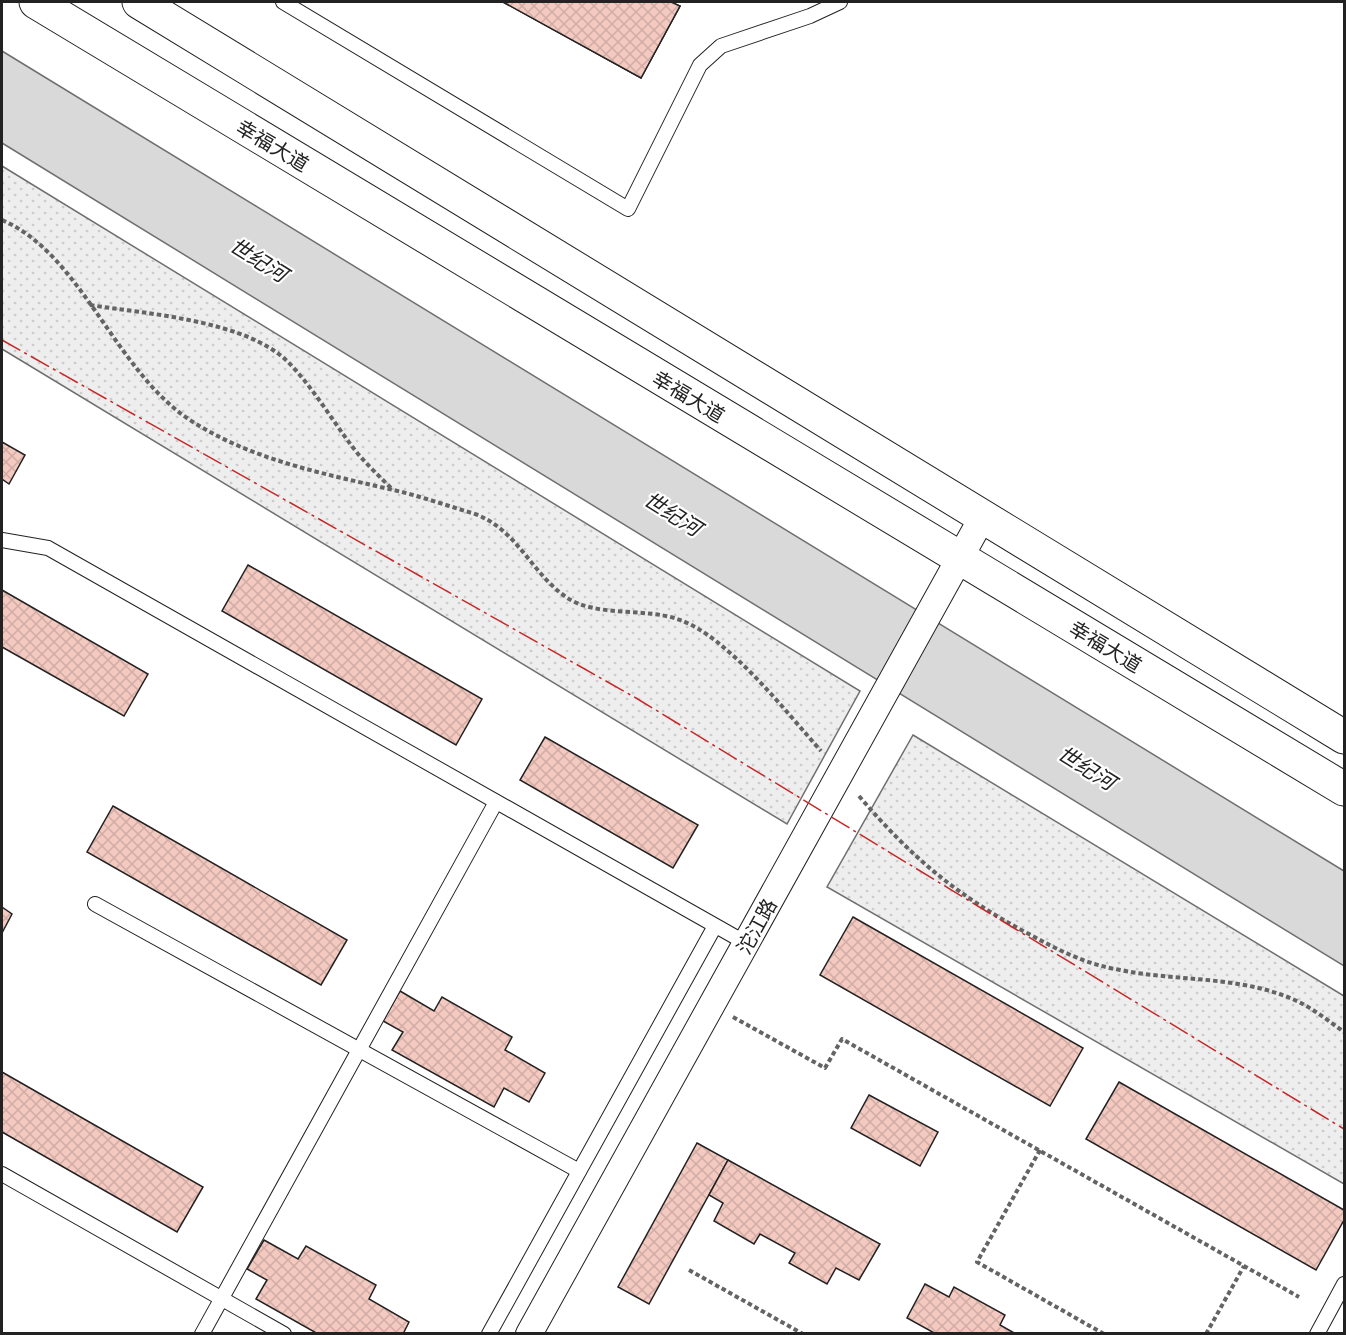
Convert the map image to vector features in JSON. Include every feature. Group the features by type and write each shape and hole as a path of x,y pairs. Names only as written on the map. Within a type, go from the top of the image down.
{"main road":[{"name":"幸福大道","path":"36,2 959,560 1344,789"},
{"path":"139,2 1344,738"}],"street":[{"name":"沱江路","path":"529,1334 982,518"}],"lane":[{"path":"283,2 628,209 700,65 721,46 810,16 840,2"},
{"path":"2,540 48,548 746,943"},
{"path":"202,1334 496,802"},
{"path":"95,904 579,1171"},
{"path":"489,1334 715,926"},
{"path":"2,1174 284,1334"},
{"path":"1321,1332 1344,1284"}],"path":[{"path":"2,220 11,224 46,251 90,305 110,337 149,385 191,421 235,445 284,464 392,490 476,514 502,529 523,550 549,583 568,599 620,613 652,614 681,620 709,637 737,661 840,773 893,836 929,870 974,903 1077,960 1162,978 1238,983 1269,991 1300,1002 1344,1032"},
{"path":"90,305 229,330 261,343 286,360 317,397 352,447 392,490"},
{"path":"711,1005 825,1068 842,1038 1299,1297"},
{"path":"1040,1150 977,1262 1104,1334"},
{"path":"1206,1334 1244,1266"},
{"path":"688,1269 803,1334"}],"shaded area":[{"path":"2,166 860,691 787,824 2,349"},
{"path":"913,735 1344,996 1344,1184 827,887"}],"water":[{"name":"世纪河","path":"2,51 1344,871 1344,966 2,143"}],"building":[{"path":"503,2 671,2 680,6 641,78"},
{"path":"503,2 671,2 680,6 641,78"},
{"path":"2,442 25,455 9,484 2,479"},
{"path":"248,565 482,699 456,745 222,611"},
{"path":"2,590 148,674 124,716 2,647"},
{"path":"545,737 698,825 673,868 520,780"},
{"path":"113,806 347,940 321,985 87,852"},
{"path":"2,907 12,914 2,933"},
{"path":"853,917 1083,1048 1050,1106 820,975"},
{"path":"400,991 434,1011 442,997 512,1037 505,1050 545,1073 529,1102 504,1088 494,1107 392,1050 403,1032 383,1021"},
{"path":"2,1072 203,1187 177,1232 2,1132"},
{"path":"1119,1082 1344,1210 1344,1220 1316,1270 1086,1139"},
{"path":"869,1095 938,1132 920,1166 851,1128"},
{"path":"697,1143 728,1160 649,1304 618,1287"},
{"path":"728,1160 880,1244 859,1280 836,1268 827,1284 789,1263 795,1253 760,1234 754,1244 714,1221 723,1203 709,1195"},
{"path":"264,1240 298,1259 306,1246 376,1285 369,1299 409,1322 403,1334 318,1334 256,1299 267,1280 247,1269"},
{"path":"925,1284 949,1297 954,1287 1005,1315 1000,1325 1016,1334 936,1334 907,1318"}],"power":[{"path":"2,340 636,698 1344,1129"}]}
